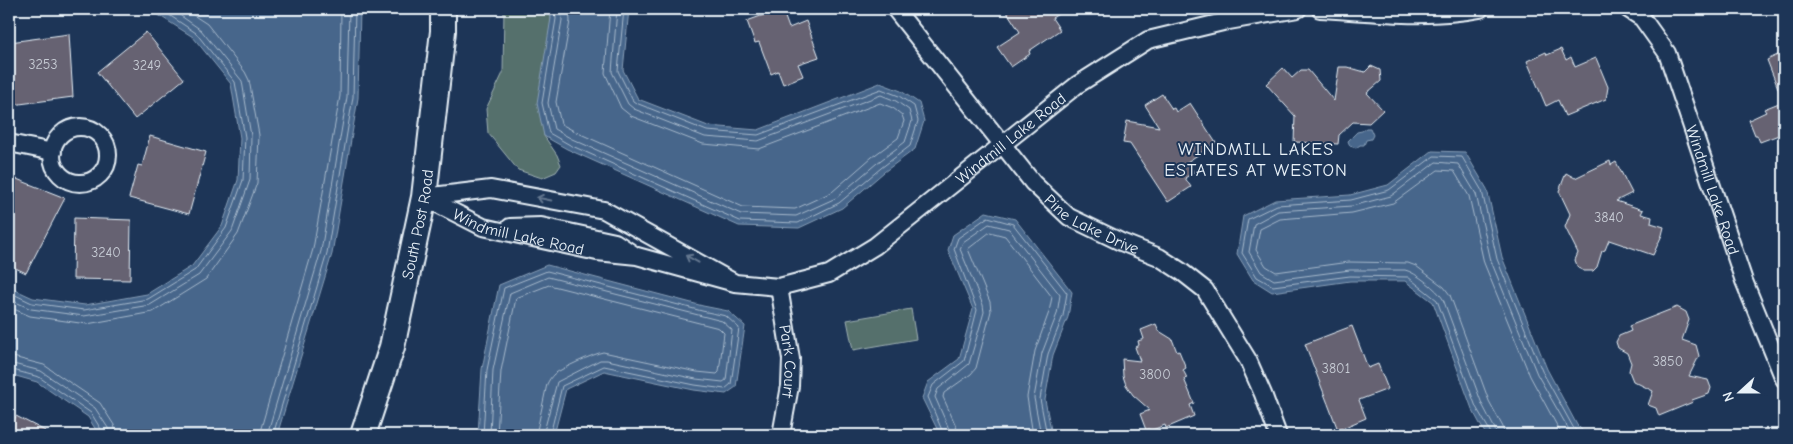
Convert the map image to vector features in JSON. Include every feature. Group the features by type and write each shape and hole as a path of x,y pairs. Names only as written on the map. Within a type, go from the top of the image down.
{"street":[{"name":"South Post Road","path":"363,435 392,347 424,197 443,31 443,9"},
{"name":"Pine Lake Drive","path":"895,9 1032,183 1069,217 1121,242 1159,257 1205,290 1248,360 1278,435"},
{"name":"Windmill Lake Road","path":"424,197 483,227 597,252 637,256 735,283 779,287 829,274 876,246 1077,85 1148,40 1223,22 1298,9"},
{"path":"1320,9 1402,14 1480,9"},
{"name":"Windmill Lake Road","path":"1628,9 1642,18 1667,52 1744,281 1784,379"},
{"path":"9,143 53,152"},
{"name":"Windmill Lake Road","path":"424,197 491,189 604,210 735,283"},
{"name":"Park Court","path":"779,287 790,359 790,386 781,435"}],"green space":[{"path":"504,9 550,9 544,136 557,155 561,165 556,172 542,178 518,170 488,133 486,109 503,73"},
{"path":"911,309 916,339 853,350 847,320"}],"water":[{"path":"149,9 360,9 358,98 332,254 277,435 99,435 88,417 37,382 9,374 9,287 33,298 85,305 147,294 192,266 222,226 238,180 240,138 231,84 193,37"},
{"path":"550,9 629,9 623,70 638,99 708,126 758,130 880,83 901,91 919,103 924,121 915,149 884,172 842,208 799,228 739,226 567,149 544,136 537,103 551,18"},
{"path":"1370,128 1373,135 1371,139 1366,140 1364,145 1356,148 1350,146 1348,141 1357,132"},
{"path":"1432,151 1465,152 1487,189 1502,257 1547,369 1577,425 1587,435 1486,435 1472,409 1433,302 1405,281 1350,281 1272,292 1253,280 1237,254 1243,216 1275,200 1350,195 1388,185"},
{"path":"986,212 1015,219 1072,292 1068,317 1053,355 1045,400 1052,435 940,435 922,398 928,382 959,359 973,309 948,250 953,235"},
{"path":"547,265 728,311 745,326 736,387 726,394 694,390 604,371 566,389 554,435 478,435 482,369 499,285"}],"building":[{"path":"782,9 789,28 806,21 819,57 798,64 803,76 783,84 778,71 771,74 759,42 755,43 747,21"},
{"path":"1005,9 1066,9 1052,18 1060,30 1029,51 1030,54 1011,67 997,47 1020,32"},
{"path":"146,32 184,79 135,119 97,72"},
{"path":"69,34 73,97 12,105 10,42"},
{"path":"1561,49 1566,60 1571,57 1575,67 1596,58 1608,87 1606,99 1565,116 1558,100 1546,106 1527,61 1546,52 1547,55"},
{"path":"1784,52 1784,101 1783,101 1767,60"},
{"path":"1371,66 1380,70 1381,81 1367,93 1383,110 1369,123 1353,122 1339,135 1338,144 1294,142 1295,116 1266,84 1283,68 1292,78 1301,70 1308,70 1334,101 1339,67 1347,67 1365,72"},
{"path":"1162,94 1176,112 1190,103 1216,143 1187,162 1194,172 1185,178 1191,187 1168,202 1130,144 1123,143 1127,121 1159,127 1145,105"},
{"path":"1784,101 1784,133 1760,142 1749,120 1766,112 1764,109"},
{"path":"150,136 206,152 189,214 129,198 138,165 142,166"},
{"path":"1610,161 1611,165 1616,162 1632,193 1616,201 1643,210 1641,214 1652,217 1651,223 1664,227 1653,255 1609,240 1605,250 1602,251 1597,267 1593,271 1584,271 1578,268 1575,260 1578,253 1565,227 1570,214 1559,191 1566,173 1575,178"},
{"path":"9,176 65,198 26,273 9,265"},
{"path":"74,218 131,220 130,280 73,279"},
{"path":"1677,307 1686,312 1689,320 1682,340 1696,345 1699,356 1689,376 1708,380 1711,388 1709,394 1659,416 1656,408 1648,405 1653,391 1633,381 1629,371 1631,363 1627,353 1618,348 1616,342 1619,336 1631,331 1629,326"},
{"path":"1156,324 1159,331 1172,339 1177,352 1179,351 1186,368 1183,370 1187,378 1184,379 1194,403 1190,405 1194,416 1166,428 1165,425 1150,431 1149,429 1146,430 1140,414 1150,410 1133,395 1126,385 1123,376 1122,359 1140,361 1135,347 1139,345 1138,341 1144,339 1141,330"},
{"path":"1352,326 1368,368 1378,364 1388,389 1359,400 1366,418 1338,430 1305,344"},
{"path":"16,416 53,435 9,435"}],"district":[{"name":"WINDMILL LAKES ESTATES AT WESTON","path":"1256,159"}]}
